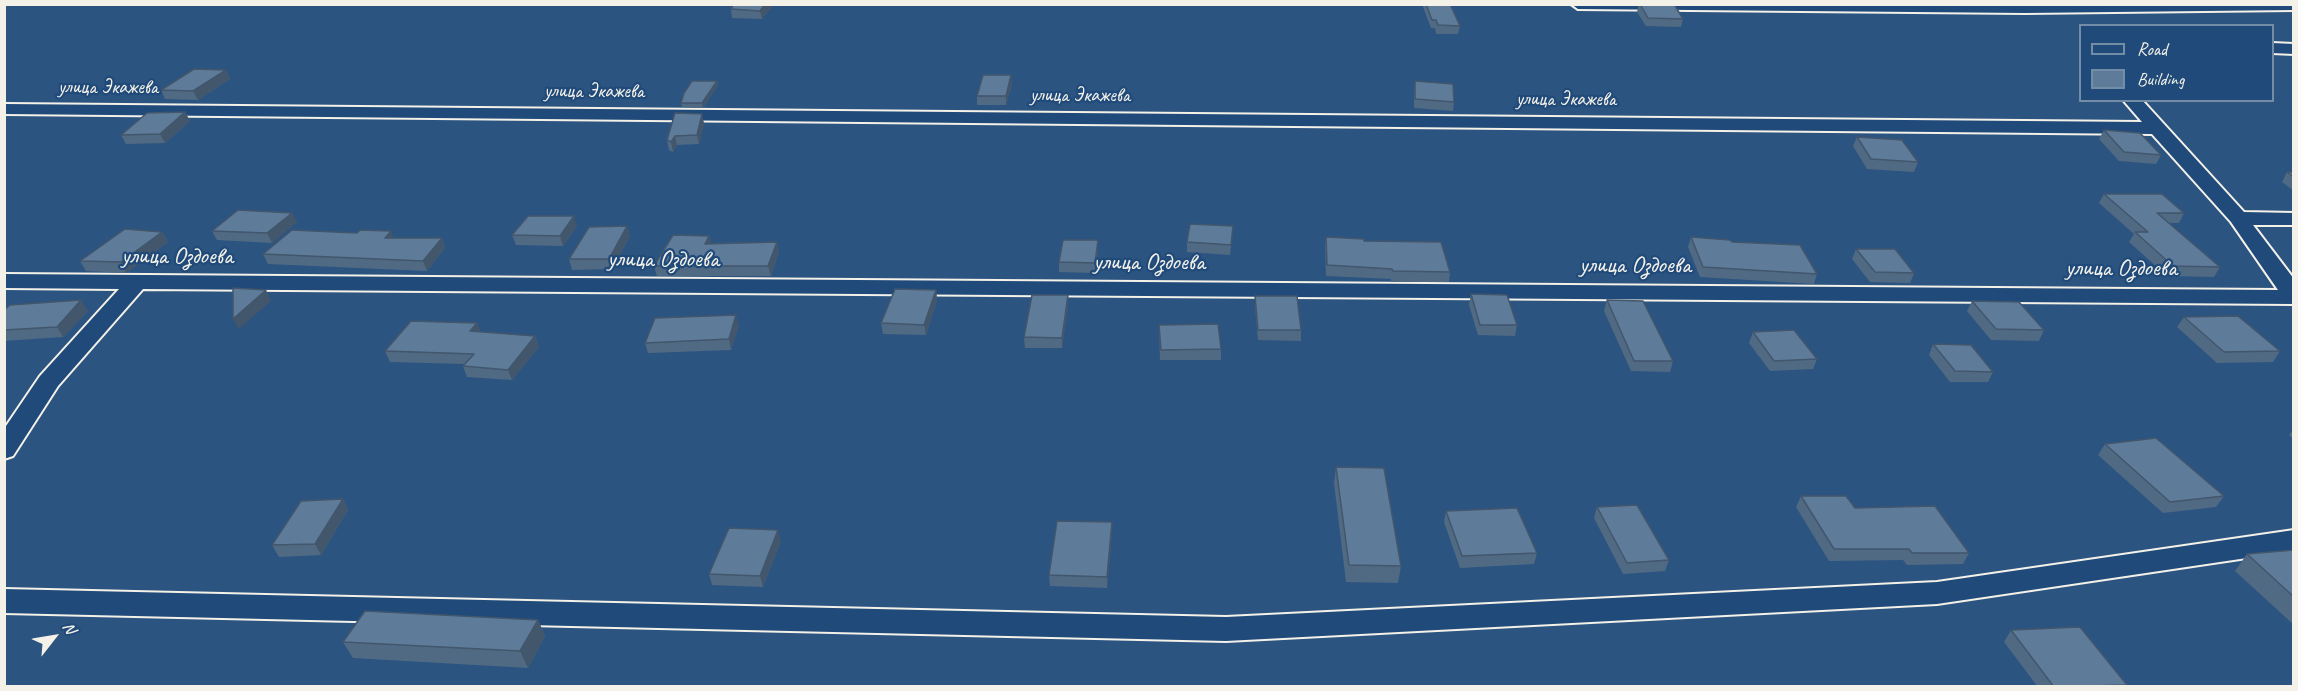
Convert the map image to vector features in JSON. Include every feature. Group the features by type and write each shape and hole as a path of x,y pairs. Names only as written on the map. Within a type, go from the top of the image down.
{"street":[{"path":"1578,4 2198,8 2294,5"},
{"path":"2274,48 2294,49"},
{"path":"2134,102 2154,128 2238,218 2294,297"},
{"name":"улица Экажева","path":"4,110 2154,128"},
{"path":"2238,218 2294,219"},
{"name":"улица Оздоева","path":"4,281 135,284 2294,297"},
{"path":"4,450 49,381 135,284"},
{"path":"4,601 1226,628 1937,593 2294,540"}],"building":[{"path":"734,4 765,4 760,11 731,9"},
{"path":"1426,4 1450,4 1460,26 1438,25 1436,20 1432,20"},
{"path":"1640,4 1674,4 1683,19 1648,18"},
{"path":"194,69 226,70 193,91 161,90"},
{"path":"983,75 1011,75 1006,96 977,96"},
{"path":"692,81 717,81 702,103 681,103"},
{"path":"1415,81 1453,84 1454,102 1415,99"},
{"path":"185,112 160,134 121,135 147,113"},
{"path":"675,113 702,114 697,135 675,136 671,142 667,140"},
{"path":"2104,130 2140,133 2161,155 2124,152"},
{"path":"1857,137 1902,140 1918,162 1871,159"},
{"path":"2104,194 2162,194 2184,213 2157,213 2220,267 2173,266 2135,232 2148,232"},
{"path":"238,210 292,213 267,233 212,231"},
{"path":"528,216 574,216 560,236 512,235"},
{"path":"1190,224 1233,226 1231,245 1187,242"},
{"path":"627,226 609,259 569,259 589,227"},
{"path":"125,229 162,232 121,262 80,261"},
{"path":"292,230 357,233 360,230 391,231 385,238 442,238 423,261 263,254"},
{"path":"673,235 709,236 705,244 777,242 768,266 654,266"},
{"path":"1326,237 1364,239 1364,241 1441,242 1450,272 1393,271 1392,269 1327,265"},
{"path":"1691,237 1732,242 1800,245 1817,274 1703,267"},
{"path":"1063,240 1098,240 1095,263 1059,262"},
{"path":"1856,249 1895,249 1914,273 1875,272"},
{"path":"233,288 266,290 233,319"},
{"path":"895,289 936,290 924,325 881,323"},
{"path":"1471,294 1507,295 1517,325 1480,325"},
{"path":"1032,295 1068,295 1062,338 1024,337"},
{"path":"1255,296 1297,296 1301,330 1258,330"},
{"path":"81,300 57,327 4,330 4,310 10,305"},
{"path":"1607,300 1643,301 1673,361 1634,361"},
{"path":"1972,301 2019,302 2044,330 1996,329"},
{"path":"736,315 729,339 645,343 655,318"},
{"path":"2238,316 2280,351 2224,352 2184,317"},
{"path":"411,321 477,323 470,331 535,336 508,370 463,366 474,354 385,351"},
{"path":"1218,324 1221,349 1161,350 1159,325"},
{"path":"1794,330 1817,359 1774,361 1753,332"},
{"path":"1933,344 1971,345 1993,372 1955,371"},
{"path":"2156,438 2224,496 2170,502 2105,444"},
{"path":"1336,467 1384,468 1401,566 1349,565"},
{"path":"1801,496 1846,496 1855,508 1935,506 1969,553 1912,553 1909,549 1834,549"},
{"path":"343,499 315,544 272,545 301,501"},
{"path":"1637,505 1669,560 1627,563 1597,507"},
{"path":"1517,508 1537,553 1462,556 1446,511"},
{"path":"1057,521 1112,522 1107,577 1049,575"},
{"path":"729,528 778,530 760,576 709,574"},
{"path":"2294,550 2294,597 2247,554"},
{"path":"365,611 538,620 520,651 343,642"},
{"path":"2080,627 2127,685 2054,687 2011,630"}]}
